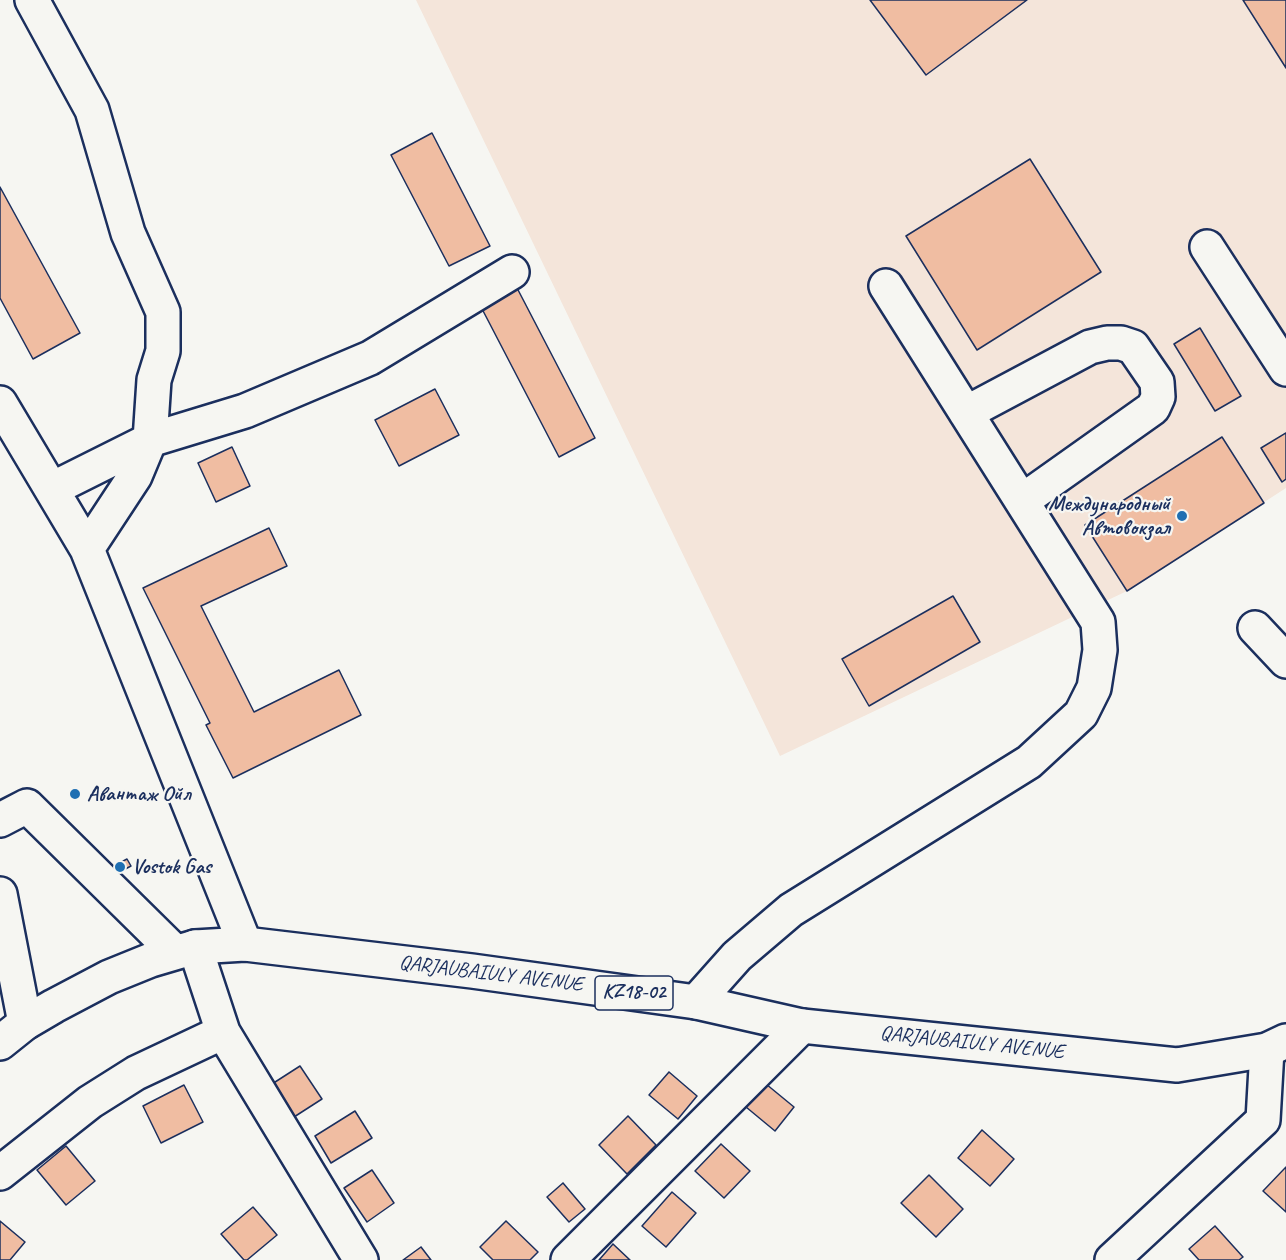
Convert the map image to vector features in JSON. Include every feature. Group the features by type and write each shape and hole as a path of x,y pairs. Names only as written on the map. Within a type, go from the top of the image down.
{"main road":[{"path":"32,0 92,110 128,233 163,312 163,351 154,380 150,440 135,476 87,549"},
{"path":"1206,247 1286,369"},
{"path":"52,489 150,440 245,411 370,358 513,272"},
{"path":"696,1002 737,956 791,910 1029,762 1081,714 1094,688 1100,651 1098,622 886,285"},
{"path":"966,413 1090,347 1107,343 1121,343 1133,347 1157,382 1158,397 1153,408 1022,501"},
{"path":"0,403 87,549 245,944"},
{"path":"1255,628 1286,661"},
{"path":"0,820 27,806 185,950 223,1032 361,1260"},
{"path":"0,894 12,1033"},
{"name":"QARJAUBAIULY AVENUE","path":"12,1033 54,1006 110,977 151,960 185,950 245,944 472,971 696,1002 802,1026 1177,1065 1276,1046"},
{"path":"568,1260 802,1026"},
{"path":"0,1173 90,1102 136,1073 223,1032"},
{"path":"1112,1260 1274,1122 1276,1046"}],"shaded area":[{"path":"416,0 1286,0 1286,488 1127,591 780,756"}],"building":[{"path":"870,0 1027,0 926,75"},
{"path":"1243,0 1286,0 1286,68"},
{"path":"432,133 490,246 449,266 391,155"},
{"path":"1030,159 1101,272 977,350 906,236"},
{"path":"0,187 80,333 33,359 0,298"},
{"path":"516,286 595,438 559,457 480,305"},
{"path":"1200,328 1241,396 1215,411 1174,344"},
{"path":"435,389 459,435 399,466 375,420"},
{"path":"1286,433 1286,479 1282,482 1261,448"},
{"path":"1222,437 1264,503 1127,591 1085,525"},
{"path":"232,447 250,486 216,502 198,463"},
{"path":"269,528 287,566 201,606 254,712 339,670 361,715 233,778 206,725 210,723 143,588"},
{"path":"953,596 980,642 869,706 842,659"},
{"name":"Vostok Gas","path":"127,859 131,866 114,875 110,868"},
{"path":"300,1066 322,1099 294,1117 272,1084"},
{"path":"669,1072 697,1096 678,1119 649,1095"},
{"path":"766,1084 794,1107 775,1131 746,1107"},
{"path":"184,1085 203,1122 161,1143 143,1106"},
{"path":"355,1111 372,1138 331,1163 315,1136"},
{"path":"628,1116 656,1145 627,1174 599,1145"},
{"path":"982,1130 1014,1159 990,1186 958,1158"},
{"path":"721,1144 750,1171 724,1198 695,1171"},
{"path":"66,1146 95,1181 66,1205 37,1170"},
{"path":"1286,1167 1286,1212 1263,1191"},
{"path":"372,1170 394,1203 367,1222 344,1188"},
{"path":"929,1175 963,1209 936,1237 901,1203"},
{"path":"563,1183 585,1209 569,1222 547,1197"},
{"path":"672,1192 696,1213 666,1247 642,1226"},
{"path":"253,1207 277,1235 247,1260 244,1260 221,1234"},
{"path":"0,1221 25,1242 10,1260 0,1260"},
{"path":"506,1221 538,1252 530,1260 493,1260 480,1247"},
{"path":"1215,1226 1243,1257 1239,1260 1199,1260 1189,1249"},
{"path":"613,1244 630,1260 599,1260"},
{"path":"421,1247 431,1260 403,1260"}],"place":[{"name":"Международный Автовокзал","path":"1182,516"},
{"name":"Авантаж Ойл","path":"75,794"},
{"name":"Vostok Gas","path":"120,867"}]}
